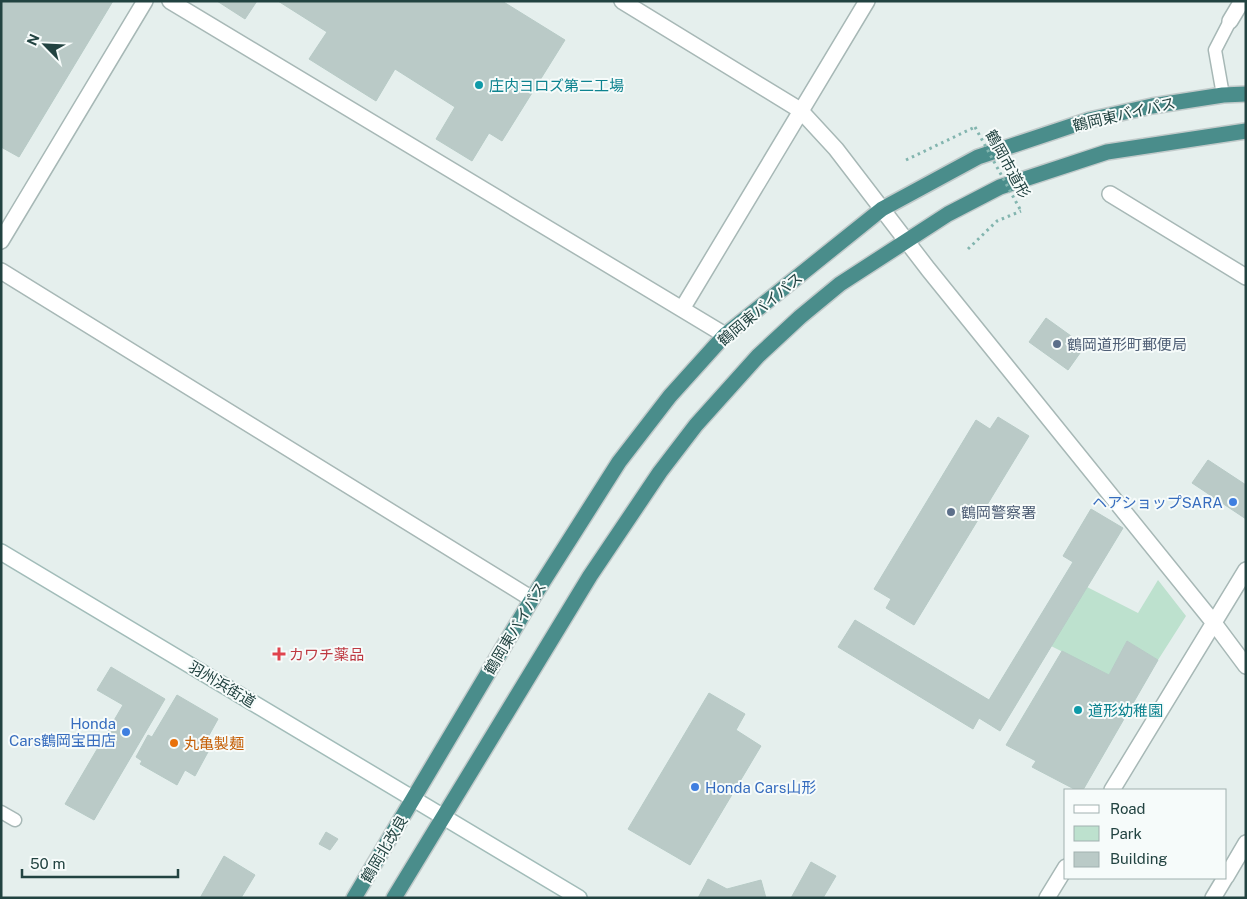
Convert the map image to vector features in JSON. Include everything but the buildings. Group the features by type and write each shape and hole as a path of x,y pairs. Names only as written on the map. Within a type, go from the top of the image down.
{"highway":[{"name":"鶴岡東バイパス","path":"413,799 532,599 619,462 670,396 726,335 882,208 978,157 1080,123 1152,106 1222,94 1246,94"},
{"path":"394,898 590,576 655,480 696,425 758,356 800,317 840,284 948,214 1000,186 1107,152 1246,131"},
{"name":"鶴岡北改良","path":"354,898 413,799"}],"street":[{"path":"1,241 145,1"},
{"path":"170,1 726,335"},
{"path":"622,1 800,110 836,149 906,241 1214,623 1246,666"},
{"path":"682,309 867,1"},
{"path":"1230,21 1242,1"},
{"path":"1110,194 1246,277"},
{"path":"1,271 532,599"},
{"name":"羽州浜街道","path":"1,552 579,898"},
{"path":"1113,789 1246,570"},
{"path":"1227,874 1246,843"},
{"path":"1047,898 1064,869"},
{"path":"1213,898 1224,879"}],"lane":[{"path":"1222,94 1215,50 1230,21"},
{"path":"1,812 15,820"}],"path":[{"name":"鶴岡市道形","path":"906,160 975,127 1022,211 997,221 968,249"}],"green space":[{"path":"1158,580 1186,616 1158,660 1127,641 1109,675 1051,646 1087,587 1138,613"}],"place":[{"name":"庄内ヨロズ第二工場","path":"479,85"},
{"name":"鶴岡道形町郵便局","path":"1057,344"},
{"name":"ヘアショップSARA","path":"1233,502"},
{"name":"鶴岡警察署","path":"951,512"},
{"name":"カワチ薬品","path":"279,654"},
{"name":"道形幼稚園","path":"1078,710"},
{"name":"Honda Cars鶴岡宝田店","path":"126,732"},
{"name":"丸亀製麺","path":"174,743"},
{"name":"Honda Cars山形","path":"695,787"}]}
